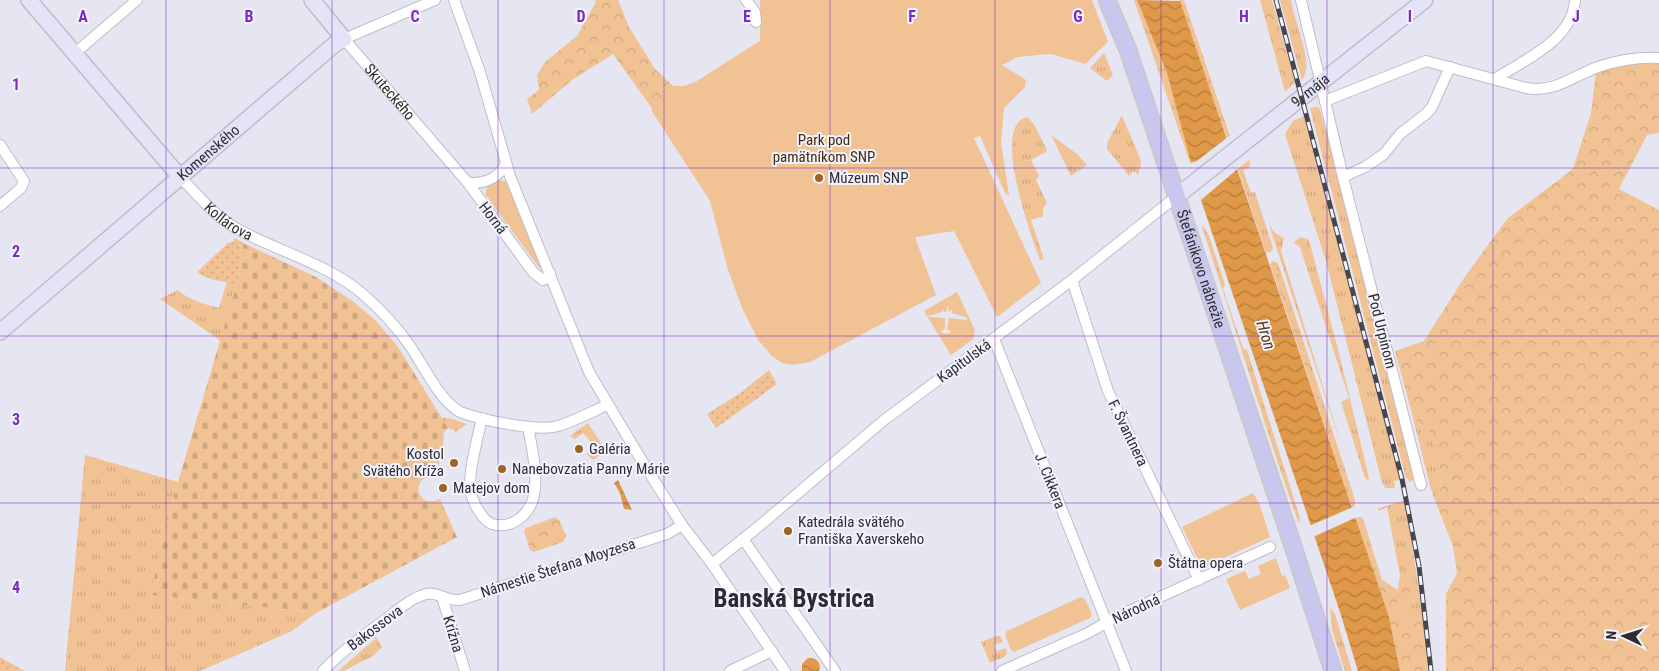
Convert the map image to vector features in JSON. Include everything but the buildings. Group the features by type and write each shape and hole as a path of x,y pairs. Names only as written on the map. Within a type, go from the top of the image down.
{"main road":[{"name":"Štefánikovo nábrežie","path":"1107,0 1128,50 1333,671"}],"street":[{"name":"Kollárova","path":"29,0 208,208 239,230 321,268 364,295 398,330 444,398 454,409 482,418"},
{"path":"74,53 137,0"},
{"name":"Skuteckého","path":"312,0 468,182"},
{"name":"Komenského","path":"0,332 337,42 435,0"},
{"name":"Horná","path":"454,0 480,72 506,164 590,372 607,405"},
{"path":"746,0 755,12 756,22"},
{"name":"Pod Urpínom","path":"1301,0 1343,178 1421,485"},
{"name":"9. mája","path":"1177,196 1425,0"},
{"path":"1495,78 1558,36 1571,19 1575,0"},
{"path":"1325,101 1421,63 1432,62 1450,66 1526,88 1547,89 1598,67 1627,59 1659,58"},
{"path":"1343,178 1365,167 1384,154 1400,134 1427,113 1432,107 1450,66"},
{"path":"0,145 24,181 21,188 0,206"},
{"name":"Horná","path":"468,182 477,184 486,182 501,173 506,164"},
{"name":"Horná","path":"468,182 533,272 543,280 550,273"},
{"name":"Kapitulská","path":"712,564 883,421 1072,280 1177,196"},
{"name":"F. Švantnera","path":"1072,280 1108,391 1199,580"},
{"name":"J. Cikkera","path":"994,339 1126,671"},
{"path":"528,427 535,484 532,503 521,519 506,526 491,524 479,511 471,493 472,462 482,418 528,427 547,428 558,426 607,405 682,525 712,564 785,671"},
{"name":"Námestie Štefana Moyzesa","path":"437,595 452,600 460,600 667,534 682,525"},
{"path":"743,539 835,671"},
{"name":"Národná","path":"1002,671 1088,633 1107,622 1270,547"},
{"name":"Bakossova","path":"323,671 352,644 403,606 425,594 437,595"},
{"name":"Krížna","path":"437,595 465,671"},
{"path":"730,671 772,651"}],"green space":[{"path":"595,0 618,0 629,27 655,69 673,86 684,86 708,78 659,118 613,54 572,80 532,114 527,99 539,90 537,75 545,62 577,36 596,2"},
{"name":"Park pod pamätníkom SNP","path":"760,0 1092,0 1108,42 1085,64 1051,54 1017,57 1002,65 1026,80 1025,87 1004,108 1001,142 1009,196 1005,193 980,136 974,138 1041,283 997,317 954,231 915,237 936,295 810,362 792,365 782,363 772,356 758,340 743,310 728,270 710,201 651,110 760,41"},
{"path":"1134,0 1137,0 1167,73 1192,162 1190,163"},
{"path":"1179,0 1184,0 1230,136 1227,138"},
{"path":"1260,0 1272,0 1295,82 1285,92"},
{"path":"1280,0 1291,0 1305,53 1306,73 1302,80"},
{"path":"1104,53 1113,75 1107,81 1090,68"},
{"path":"1659,63 1659,133 1647,135 1619,189 1659,210 1659,671 1446,671 1446,594 1457,573 1453,546 1436,503 1440,493 1441,473 1437,451 1430,432 1419,424 1412,414 1395,351 1424,341 1466,275 1508,218 1573,169 1591,113 1596,71 1619,65"},
{"path":"1318,107 1339,177 1413,473 1413,480 1409,482 1408,478 1406,478 1310,108"},
{"path":"1122,116 1140,158 1141,164 1138,175 1134,171 1129,176 1107,149 1107,143"},
{"path":"1304,116 1400,480 1394,481 1395,488 1385,488 1381,479 1326,261 1285,134 1293,121"},
{"path":"1027,117 1034,124 1047,150 1031,160 1039,176 1036,180 1047,203 1043,208 1043,216 1031,220 1044,259 1040,260 1023,207 1013,160 1012,139 1017,124"},
{"path":"1051,135 1077,154 1087,165 1071,176"},
{"path":"1249,160 1250,167 1243,170 1251,193 1255,192 1273,248 1271,252 1266,253 1238,169"},
{"path":"500,180 507,182 509,185 544,270 538,266 485,194 487,187"},
{"path":"1269,225 1275,233 1284,238 1281,251 1345,457"},
{"path":"1202,227 1209,236 1225,285 1223,289 1243,348 1247,350 1300,518 1299,524"},
{"path":"1301,237 1309,240 1338,349 1368,480 1365,478 1341,402 1349,398 1300,247 1294,243"},
{"path":"235,238 243,243 237,284 208,278 199,274 198,271 228,243 233,242"},
{"path":"243,243 316,277 354,302 377,322 398,347 448,428 443,433 444,438 436,478 428,477 422,480 418,490 424,500 440,499 457,537 316,613 150,595 178,482 237,284"},
{"path":"1273,261 1278,263 1355,500 1355,505 1352,507 1270,264"},
{"path":"1277,269 1280,273 1351,496 1348,495 1276,276 1275,271"},
{"path":"227,282 237,284 221,341 160,299 178,290 192,299 219,308"},
{"path":"957,292 975,330 973,339 951,355 924,311","holes":["948,305 949,312 952,309 952,313 967,318 966,320 949,318 947,329 952,332 946,334 940,332 945,329 945,318 928,316 942,312 943,309 946,312"]},
{"path":"769,370 777,384 716,428 707,414 742,392"},
{"path":"1412,414 1419,424 1430,432 1437,451 1441,473 1440,493 1436,503 1430,486"},
{"path":"441,418 449,418 467,424 455,432 448,428"},
{"path":"588,423 606,451 593,460 587,454 596,447 583,433 575,439 570,436"},
{"path":"85,455 178,482 150,595 316,613 292,631 200,671 65,671"},
{"path":"1253,493 1259,503 1270,537 1202,568 1182,527"},
{"path":"1405,500 1424,624 1414,617 1403,617 1397,614 1394,607 1398,599 1411,599 1417,596 1417,586 1410,578 1400,575 1387,507 1379,511 1377,509"},
{"path":"555,517 559,520 566,536 563,542 534,552 530,550 524,531 526,528"},
{"path":"1355,518 1363,518 1382,580 1378,586"},
{"path":"1276,558 1282,576 1285,575 1290,588 1240,610 1226,579 1245,571 1249,579 1261,574 1258,566"},
{"path":"1400,575 1410,578 1417,586 1417,596 1411,599 1398,599 1395,607 1397,614 1403,617 1414,617 1424,624 1428,671 1400,671 1389,617 1378,586 1382,580 1398,590"},
{"path":"1081,597 1085,599 1092,614 1090,618 1014,652 1011,650 1005,635 1007,631"},
{"path":"1330,607 1335,614 1352,671 1345,671 1332,630"},
{"path":"374,633 382,647 373,656 343,671 338,671 375,639 371,634"},
{"path":"1000,636 1003,642 994,645 997,651 1006,648 1007,653 1004,657 990,663 981,642"},
{"path":"0,657 24,671 0,671"}],"water":[{"name":"Hron","path":"1137,0 1180,1 1389,617 1400,671 1358,671 1340,612 1201,200 1167,73"},
{"path":"618,480 632,510 624,509 620,493 614,483"},
{"path":"808,658 814,658 818,661 820,665 819,671 802,671 802,664"}],"pier":[{"path":"1229,136 1240,167 1201,200 1190,163 1197,161"},
{"path":"1353,507 1357,517 1313,537 1309,526"}],"railway":[{"path":"1276,0 1402,479 1419,566 1431,671"}],"place":[{"name":"Múzeum SNP","path":"819,178"},
{"name":"Galéria","path":"579,449"},
{"name":"Kostol Svätého Kríža","path":"454,463"},
{"name":"Nanebovzatia Panny Márie","path":"502,469"},
{"name":"Matejov dom","path":"443,488"},
{"name":"Katedrála svätého Františka Xaverskeho","path":"788,531"},
{"name":"Štátna opera","path":"1158,563"}],"district":[{"name":"Banská Bystrica","path":"794,598"}]}
